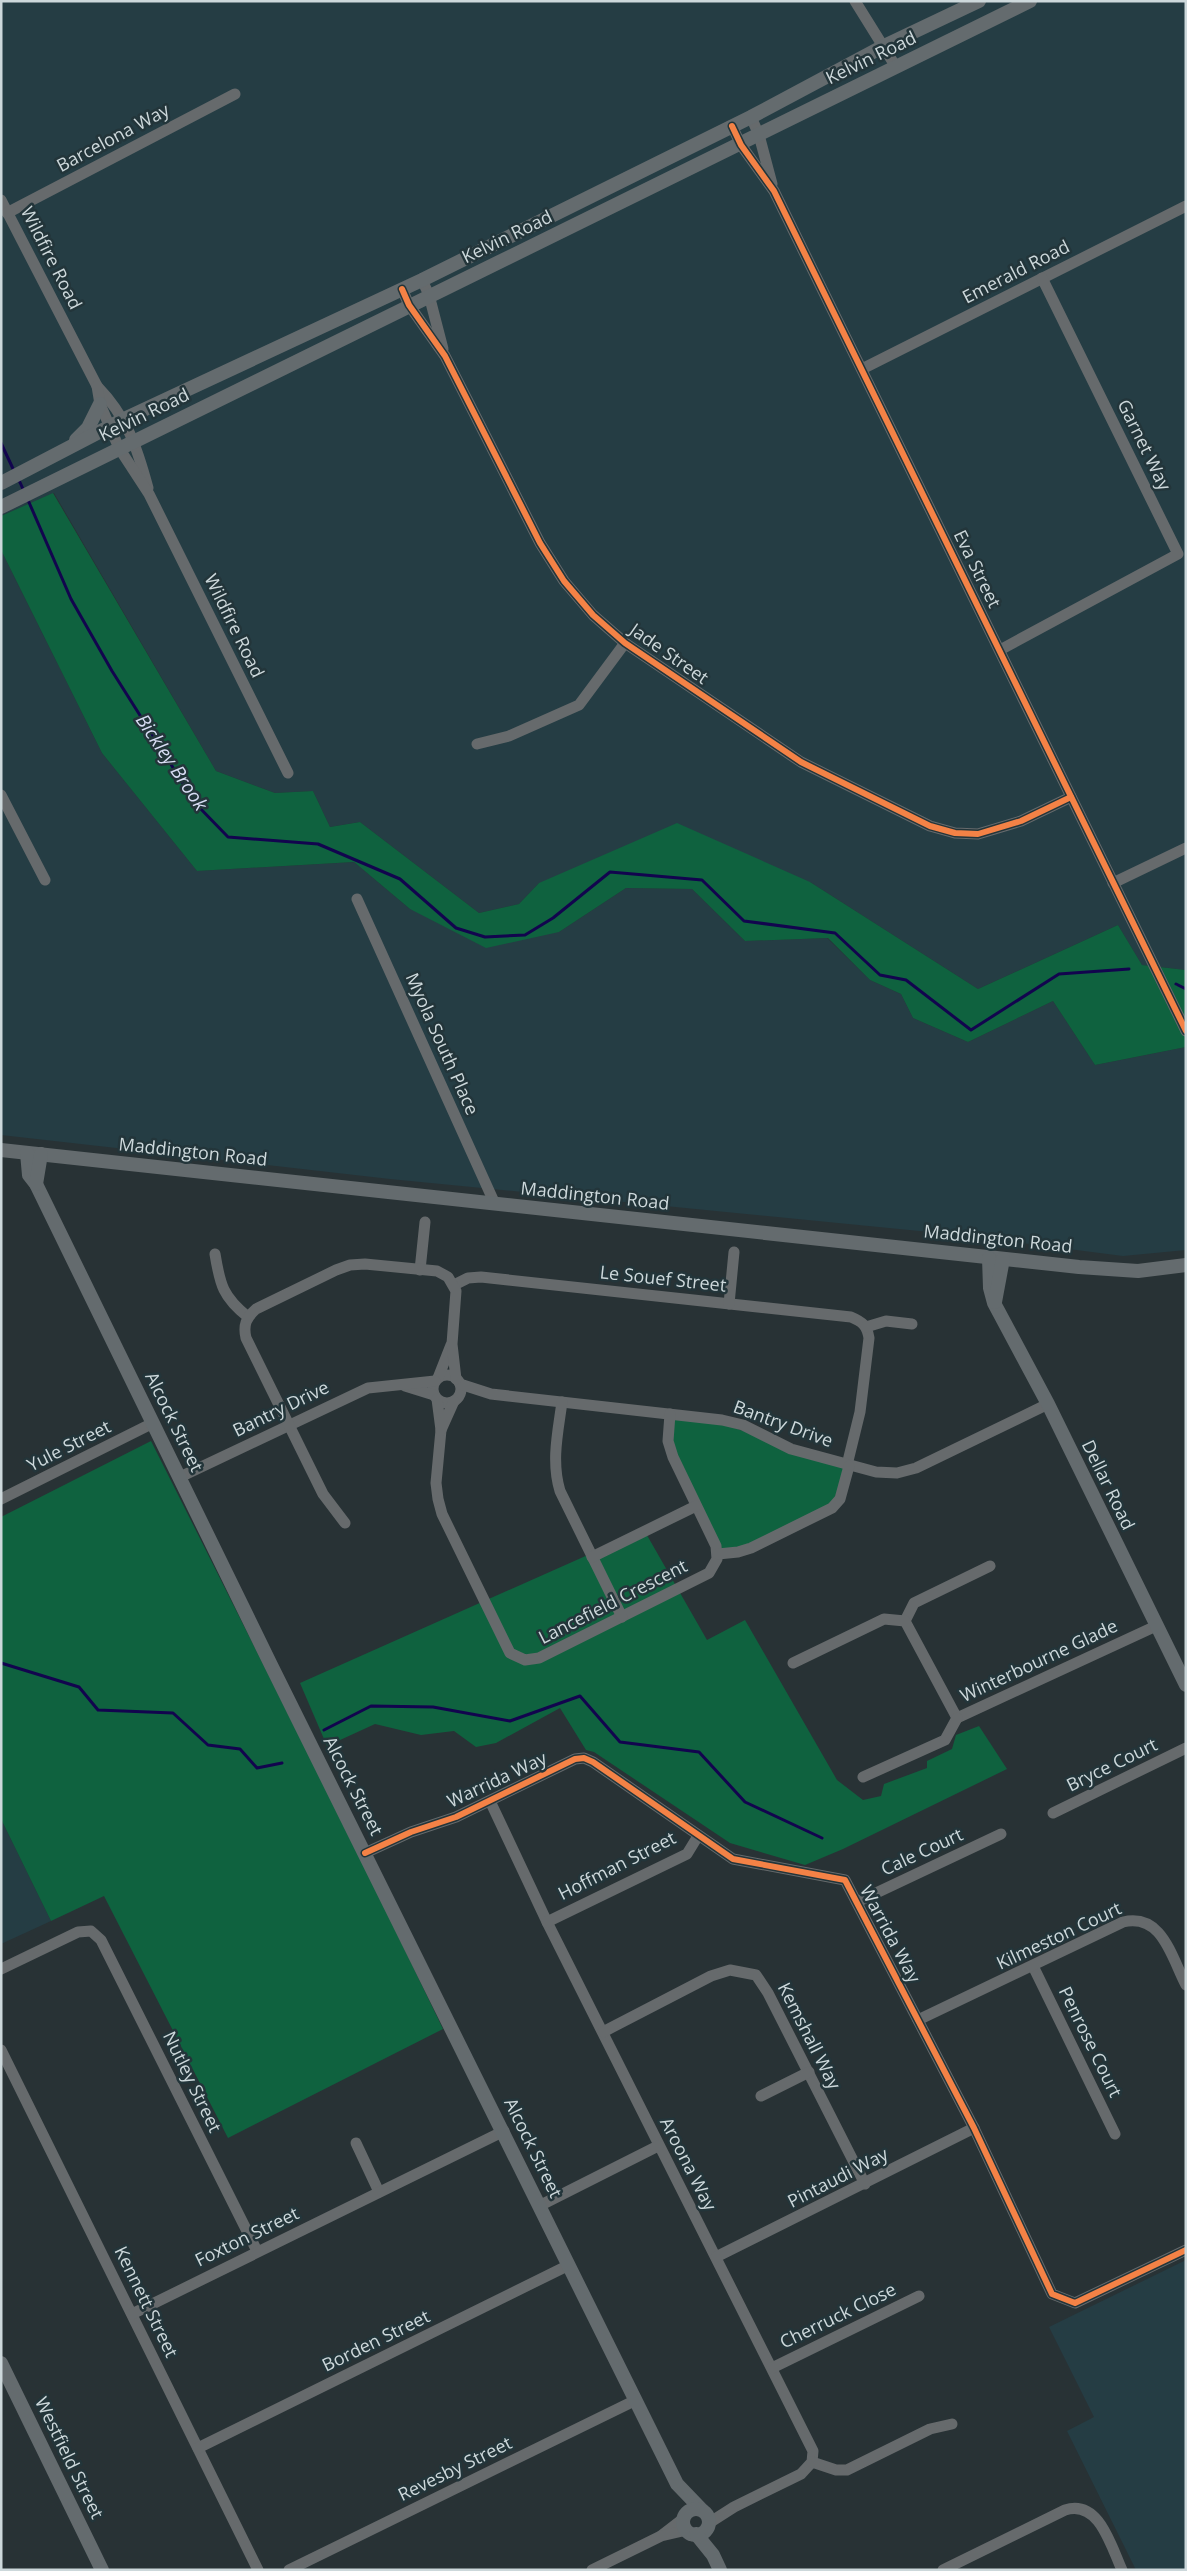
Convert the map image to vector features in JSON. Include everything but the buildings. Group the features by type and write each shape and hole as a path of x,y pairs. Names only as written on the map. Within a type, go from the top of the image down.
{"main road":[{"name":"Kelvin Road","path":"1,483 124,419 510,237 751,117 884,46 979,1"},
{"name":"Kelvin Road","path":"1,507 428,295 741,145 1030,1"},
{"path":"510,237 514,244 538,243"},
{"path":"71,446 88,428 100,404"},
{"name":"Maddington Road","path":"1,1150 996,1258 1138,1271 1186,1265"},
{"name":"Alcock Street","path":"34,1153 29,1175 36,1184 365,1853 541,2205 677,2484 688,2525 713,2555"},
{"name":"Dellar Road","path":"996,1258 990,1288 994,1302 1048,1404 1186,1685"},
{"name":"Westfield Street","path":"1,2363 102,2570"},
{"name":"Alcock Street","path":"677,2484 706,2518 713,2555 720,2570"},
{"path":"691,2510 706,2518 706,2530 688,2525 691,2510"}],"street":[{"path":"855,1 896,67"},
{"name":"Barcelona Way","path":"7,213 235,94"},
{"name":"Eva Street","path":"751,117 759,135 774,191"},
{"name":"Eva Street","path":"732,126 741,145 774,191 1186,1031"},
{"name":"Wildfire Road","path":"1,200 97,386 124,419 134,441 149,494"},
{"name":"Emerald Road","path":"862,369 1186,206"},
{"name":"Garnet Way","path":"1000,650 1178,554 1042,278"},
{"name":"Jade Street","path":"422,280 445,356"},
{"name":"Jade Street","path":"402,289 409,305 445,356 540,544 564,581 594,615 625,643 801,762 930,826 955,833 978,834 1020,821 1071,797"},
{"name":"Wildfire Road","path":"97,386 100,404 119,448 149,494 288,773"},
{"path":"477,744 509,736 579,706 625,643"},
{"path":"1,795 45,880"},
{"path":"1113,883 1186,848"},
{"name":"Myola South Place","path":"357,899 495,1204"},
{"path":"420,1270 425,1222"},
{"path":"729,1304 734,1252"},
{"path":"215,1254 223,1290 232,1304 248,1317"},
{"path":"345,1523 323,1494 246,1338 244,1330 248,1317 256,1309 336,1270 350,1266 365,1264 420,1270 443,1274 454,1285 456,1297 452,1344 458,1381 456,1399 445,1403 435,1397 436,1380 452,1344"},
{"name":"Le Souef Street","path":"454,1285 468,1278 481,1277 851,1317 866,1326"},
{"path":"670,1414 668,1441 673,1457 716,1546 718,1554 738,1552 751,1548 832,1508 840,1499 860,1412 869,1338 866,1326 886,1321 912,1324"},
{"path":"436,1380 447,1375 458,1381"},
{"name":"Bantry Drive","path":"180,1477 368,1388 436,1380"},
{"name":"Bantry Drive","path":"458,1381 491,1394"},
{"name":"Bantry Drive","path":"400,1385 435,1397"},
{"name":"Bantry Drive","path":"456,1399 491,1394 733,1422 791,1449 876,1472 897,1472 916,1468 1048,1404"},
{"name":"Lancefield Crescent","path":"435,1397 441,1430 436,1483 442,1514 510,1653 525,1660 539,1658 709,1573 715,1566 718,1554"},
{"name":"Lancefield Crescent","path":"441,1430 456,1399"},
{"path":"562,1402 554,1465 556,1479 560,1491 622,1617"},
{"name":"Yule Street","path":"1,1499 153,1424"},
{"path":"592,1557 696,1506"},
{"path":"793,1663 884,1619 905,1621 914,1603 990,1566"},
{"name":"Winterbourne Glade","path":"905,1621 957,1718 1156,1626"},
{"path":"863,1777 945,1740 957,1718"},
{"name":"Bryce Court","path":"1053,1814 1186,1748"},
{"name":"Warrida Way","path":"365,1853 411,1832 456,1817 575,1759 584,1758 593,1762 698,1836 733,1858 845,1880 974,2128 1052,2294 1075,2303 1186,2250"},
{"name":"Aroona Way","path":"490,1801 547,1922 658,2146 813,2452 812,2462"},
{"name":"Cale Court","path":"857,1902 1001,1834"},
{"name":"Hoffman Street","path":"547,1922 687,1854 698,1836"},
{"name":"Kilmeston Court","path":"918,2020 1123,1922 1140,1920 1150,1924 1162,1936 1186,1985"},
{"name":"Nutley Street","path":"1,1970 78,1932 91,1931 102,1940 256,2251"},
{"name":"Penrose Court","path":"1033,1966 1115,2134"},
{"name":"Kemshall Way","path":"603,2032 711,1976 730,1970 756,1975 768,1993 865,2184"},
{"name":"Kennett Street","path":"1,2050 258,2570"},
{"path":"760,2096 809,2072"},
{"name":"Pintaudi Way","path":"716,2258 974,2128"},
{"name":"Foxton Street","path":"132,2314 256,2251 504,2132"},
{"path":"356,2144 379,2192"},
{"path":"541,2205 658,2146"},
{"name":"Borden Street","path":"198,2448 569,2265"},
{"name":"Cherruck Close","path":"772,2368 919,2296"},
{"name":"Revesby Street","path":"289,2570 636,2400"},
{"path":"706,2518 734,2507 801,2474 812,2462 836,2470 847,2470 930,2429 952,2424"},
{"path":"943,2570 1065,2510 1075,2508 1086,2509 1095,2517 1122,2570"},
{"path":"592,2570 688,2525"}],"shaded area":[{"path":"1,1 1186,1 1186,970 1142,965 1118,925 978,989 810,882 539,883 519,904 479,913 360,822 330,827 313,791 275,793 216,771 54,493 1,516"},
{"path":"1,550 102,753 197,871 354,862 410,909 559,932 626,888 692,889 745,941 827,938 870,980 901,994 913,1018 968,1042 1053,1001 1095,1065 1186,1047 1186,1250 1123,1256 960,1235 390,1179 1,1135"},
{"path":"1,1819 51,1921 1,1944"},
{"path":"1186,2260 1186,2570 1136,2570 1067,2431 1094,2417 1049,2327"}],"green space":[{"path":"53,493 216,771 275,793 313,791 330,827 360,822 479,913 519,904 539,883 677,823 810,882 978,989 1118,925 1142,965 1186,970 1186,1047 1095,1065 1053,1001 968,1042 913,1018 901,994 870,980 828,938 745,941 692,889 626,888 559,932 486,948 410,909 354,862 197,871 102,753 1,550 1,516"},
{"path":"670,1414 704,1418 849,1466 840,1499 733,1553 718,1554 681,1475 669,1423"},
{"path":"151,1441 363,1863 443,2029 228,2138 104,1896 51,1921 1,1819 1,1517"},
{"path":"644,1530 707,1640 745,1620 837,1780 863,1800 881,1796 884,1784 927,1768 927,1761 952,1749 956,1735 979,1726 1007,1769 843,1849 805,1865 730,1843 594,1752 586,1750 560,1708 496,1743 476,1747 454,1731 421,1735 375,1724 327,1746 300,1683"}],"waterway":[{"name":"Bickley Brook","path":"1,443 15,473"},
{"name":"Bickley Brook","path":"18,478 23,489"},
{"name":"Bickley Brook","path":"28,500 71,599 112,671 196,804 228,837 318,844 400,879 456,928 485,937 525,935 553,918 610,872 702,880 744,921 835,933 880,975 906,980 971,1030 1059,974 1129,969"},
{"name":"Bickley Brook","path":"1176,984 1186,989"},
{"path":"1,1663 79,1687 98,1710 173,1713 208,1745 240,1749 257,1768 282,1763"},
{"path":"324,1730 371,1706 433,1707 510,1721 580,1696 620,1742 699,1752 745,1802 822,1838"}],"cycle path":[{"path":"732,126 741,145 774,191 1186,1031"},
{"path":"402,289 409,305 445,356 540,543 564,581 593,615 625,643 801,762 930,826 955,833 978,834 1021,821 1071,797"},
{"path":"365,1853 411,1832 456,1817 575,1759 584,1758 593,1762 733,1859 845,1880 974,2128 1052,2294 1075,2303 1186,2250"}]}
